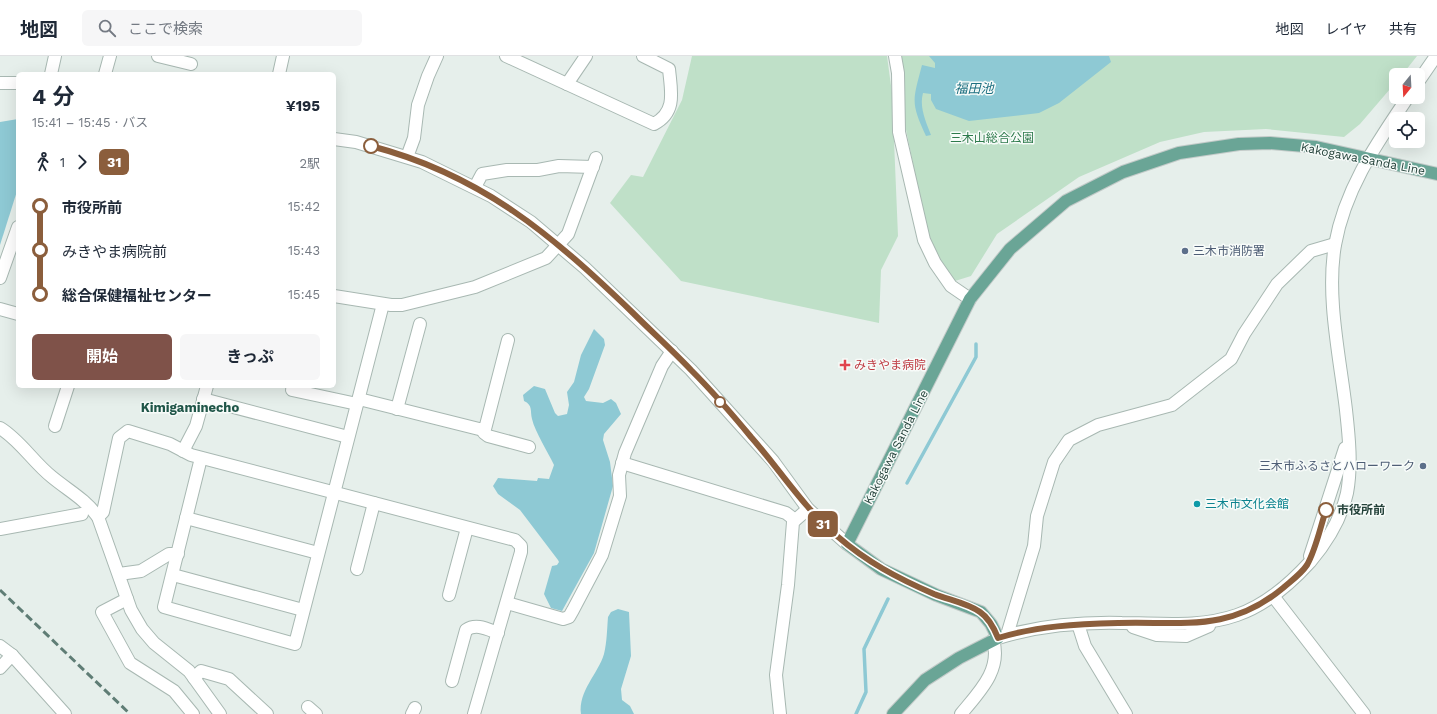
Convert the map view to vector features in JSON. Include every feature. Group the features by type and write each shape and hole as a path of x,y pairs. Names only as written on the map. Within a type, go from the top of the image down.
{"main road":[{"name":"Kakogawa Sanda Line","path":"847,544 970,299 1010,248 1066,201 1123,172 1179,153 1239,144 1270,144 1316,148 1437,174"},
{"path":"847,544 881,569 936,595 981,612 1000,638 959,658 925,680 893,714"}],"street":[{"path":"51,72 55,56"},
{"path":"106,72 110,56"},
{"path":"158,56 190,65"},
{"path":"279,72 283,56"},
{"path":"407,157 414,138 418,105 437,56"},
{"path":"506,56 654,124 665,118 671,104 669,69 643,56"},
{"path":"567,84 586,56"},
{"path":"895,56 898,73 899,132 924,240 935,263 951,286 970,299"},
{"path":"1425,72 1436,56"},
{"path":"0,83 16,83"},
{"path":"1000,638 1034,630 1078,624 1194,624 1238,615 1273,596 1307,565 1323,546 1334,527 1346,494 1349,479 1349,436 1334,306 1333,269 1335,244 1345,209 1367,158 1403,104"},
{"path":"336,139 356,142 407,157 445,171 475,187 531,222 585,268 692,370 773,461 808,509 847,544"},
{"path":"336,296 383,304 402,305 475,287 546,258 568,234 595,162 538,170 482,174 475,187"},
{"path":"961,714 989,680 1000,638 1034,546 1037,516 1054,462 1069,440 1098,425 1172,405 1231,359 1244,334 1276,284 1311,251 1335,244"},
{"path":"0,278 15,248"},
{"path":"201,458 174,575 164,607 294,644 383,304"},
{"path":"0,309 16,313"},
{"path":"397,408 420,324"},
{"path":"508,340 484,433 488,436 529,447"},
{"path":"507,603 563,619 569,617 602,555 620,496 619,475 622,463 662,366 672,351"},
{"path":"55,426 67,388"},
{"path":"183,451 196,426 206,388"},
{"path":"292,388 292,390 397,408 484,429"},
{"path":"203,399 348,437"},
{"path":"0,428 11,434 31,458 52,478 89,504 98,517 131,610 142,630 154,643 189,671 218,713"},
{"path":"98,517 103,512 119,438 128,431 170,444 201,458 515,540 521,546 522,552 474,714"},
{"path":"622,463 786,513 795,520"},
{"path":"357,569 374,504"},
{"path":"780,714 776,675 795,520 808,509"},
{"path":"0,530 82,514"},
{"path":"186,518 318,553"},
{"path":"449,595 467,528"},
{"path":"119,574 141,571 169,554 178,554"},
{"path":"174,575 303,610"},
{"path":"1273,596 1364,714"},
{"path":"127,599 102,612 130,663 174,691 193,714"},
{"path":"1078,624 1085,646 1126,714"},
{"path":"452,681 466,630 470,626 478,626 498,633"},
{"path":"0,646 12,655 64,714"},
{"path":"0,668 12,655"},
{"path":"194,678 201,671 229,679 267,714"}],"green space":[{"path":"692,56 887,56 892,93 898,236 881,270 879,323 681,281 610,203 631,175 643,177 682,100"},
{"name":"三木山総合公園","path":"901,56 1417,56 1408,68 1389,68 1389,90 1360,124 1344,137 1266,129 1204,132 1160,142 1079,177 997,234 971,276 955,281 943,264 928,236 903,115"}],"water":[{"name":"福田池","path":"929,56 1109,56 1111,62 1059,103 1039,113 969,121 936,109 931,100 931,94 923,93 922,109 931,135 926,136 915,108 915,94 922,65 935,68 935,63"},
{"path":"16,119 16,194 0,245 0,122"},
{"path":"594,329 604,339 605,345 589,389 584,397 586,401 603,403 611,399 616,403 621,414 604,434 603,440 610,462 613,486 594,553 562,611 551,608 544,594 552,566 557,565 559,562 558,560 520,510 498,494 493,486 498,478 537,481 538,478 549,479 554,465 536,430 532,419 531,408 529,404 524,401 523,395 534,386 545,389 555,413 558,416 567,414 569,405 567,392 574,382 581,355"},
{"path":"618,609 629,612 631,656 621,689 622,700 630,706 634,714 581,714 582,698 585,690 604,654 608,617 611,612"}],"waterway":[{"path":"907,483 976,357 976,344"},
{"path":"856,714 866,692 864,649 888,599"}],"railway":[{"path":"0,590 130,714"}],"bus line":[{"name":"31","path":"371,146 445,171 491,196 531,222 585,268 692,370 773,461 808,509 824,524 862,557 881,569 936,595 981,612 991,624 998,638 1057,626 1120,623 1194,624 1216,621 1238,615 1273,596 1307,565 1326,510"}],"place":[{"name":"三木市消防署","path":"1185,251"},
{"name":"みきやま病院","path":"845,365"},
{"name":"三木市ふるさとハローワーク","path":"1423,466"},
{"name":"三木市文化会館","path":"1197,504"},
{"name":"市役所前","path":"1326,510"}],"district":[{"name":"Kimigaminecho","path":"190,407"}]}
